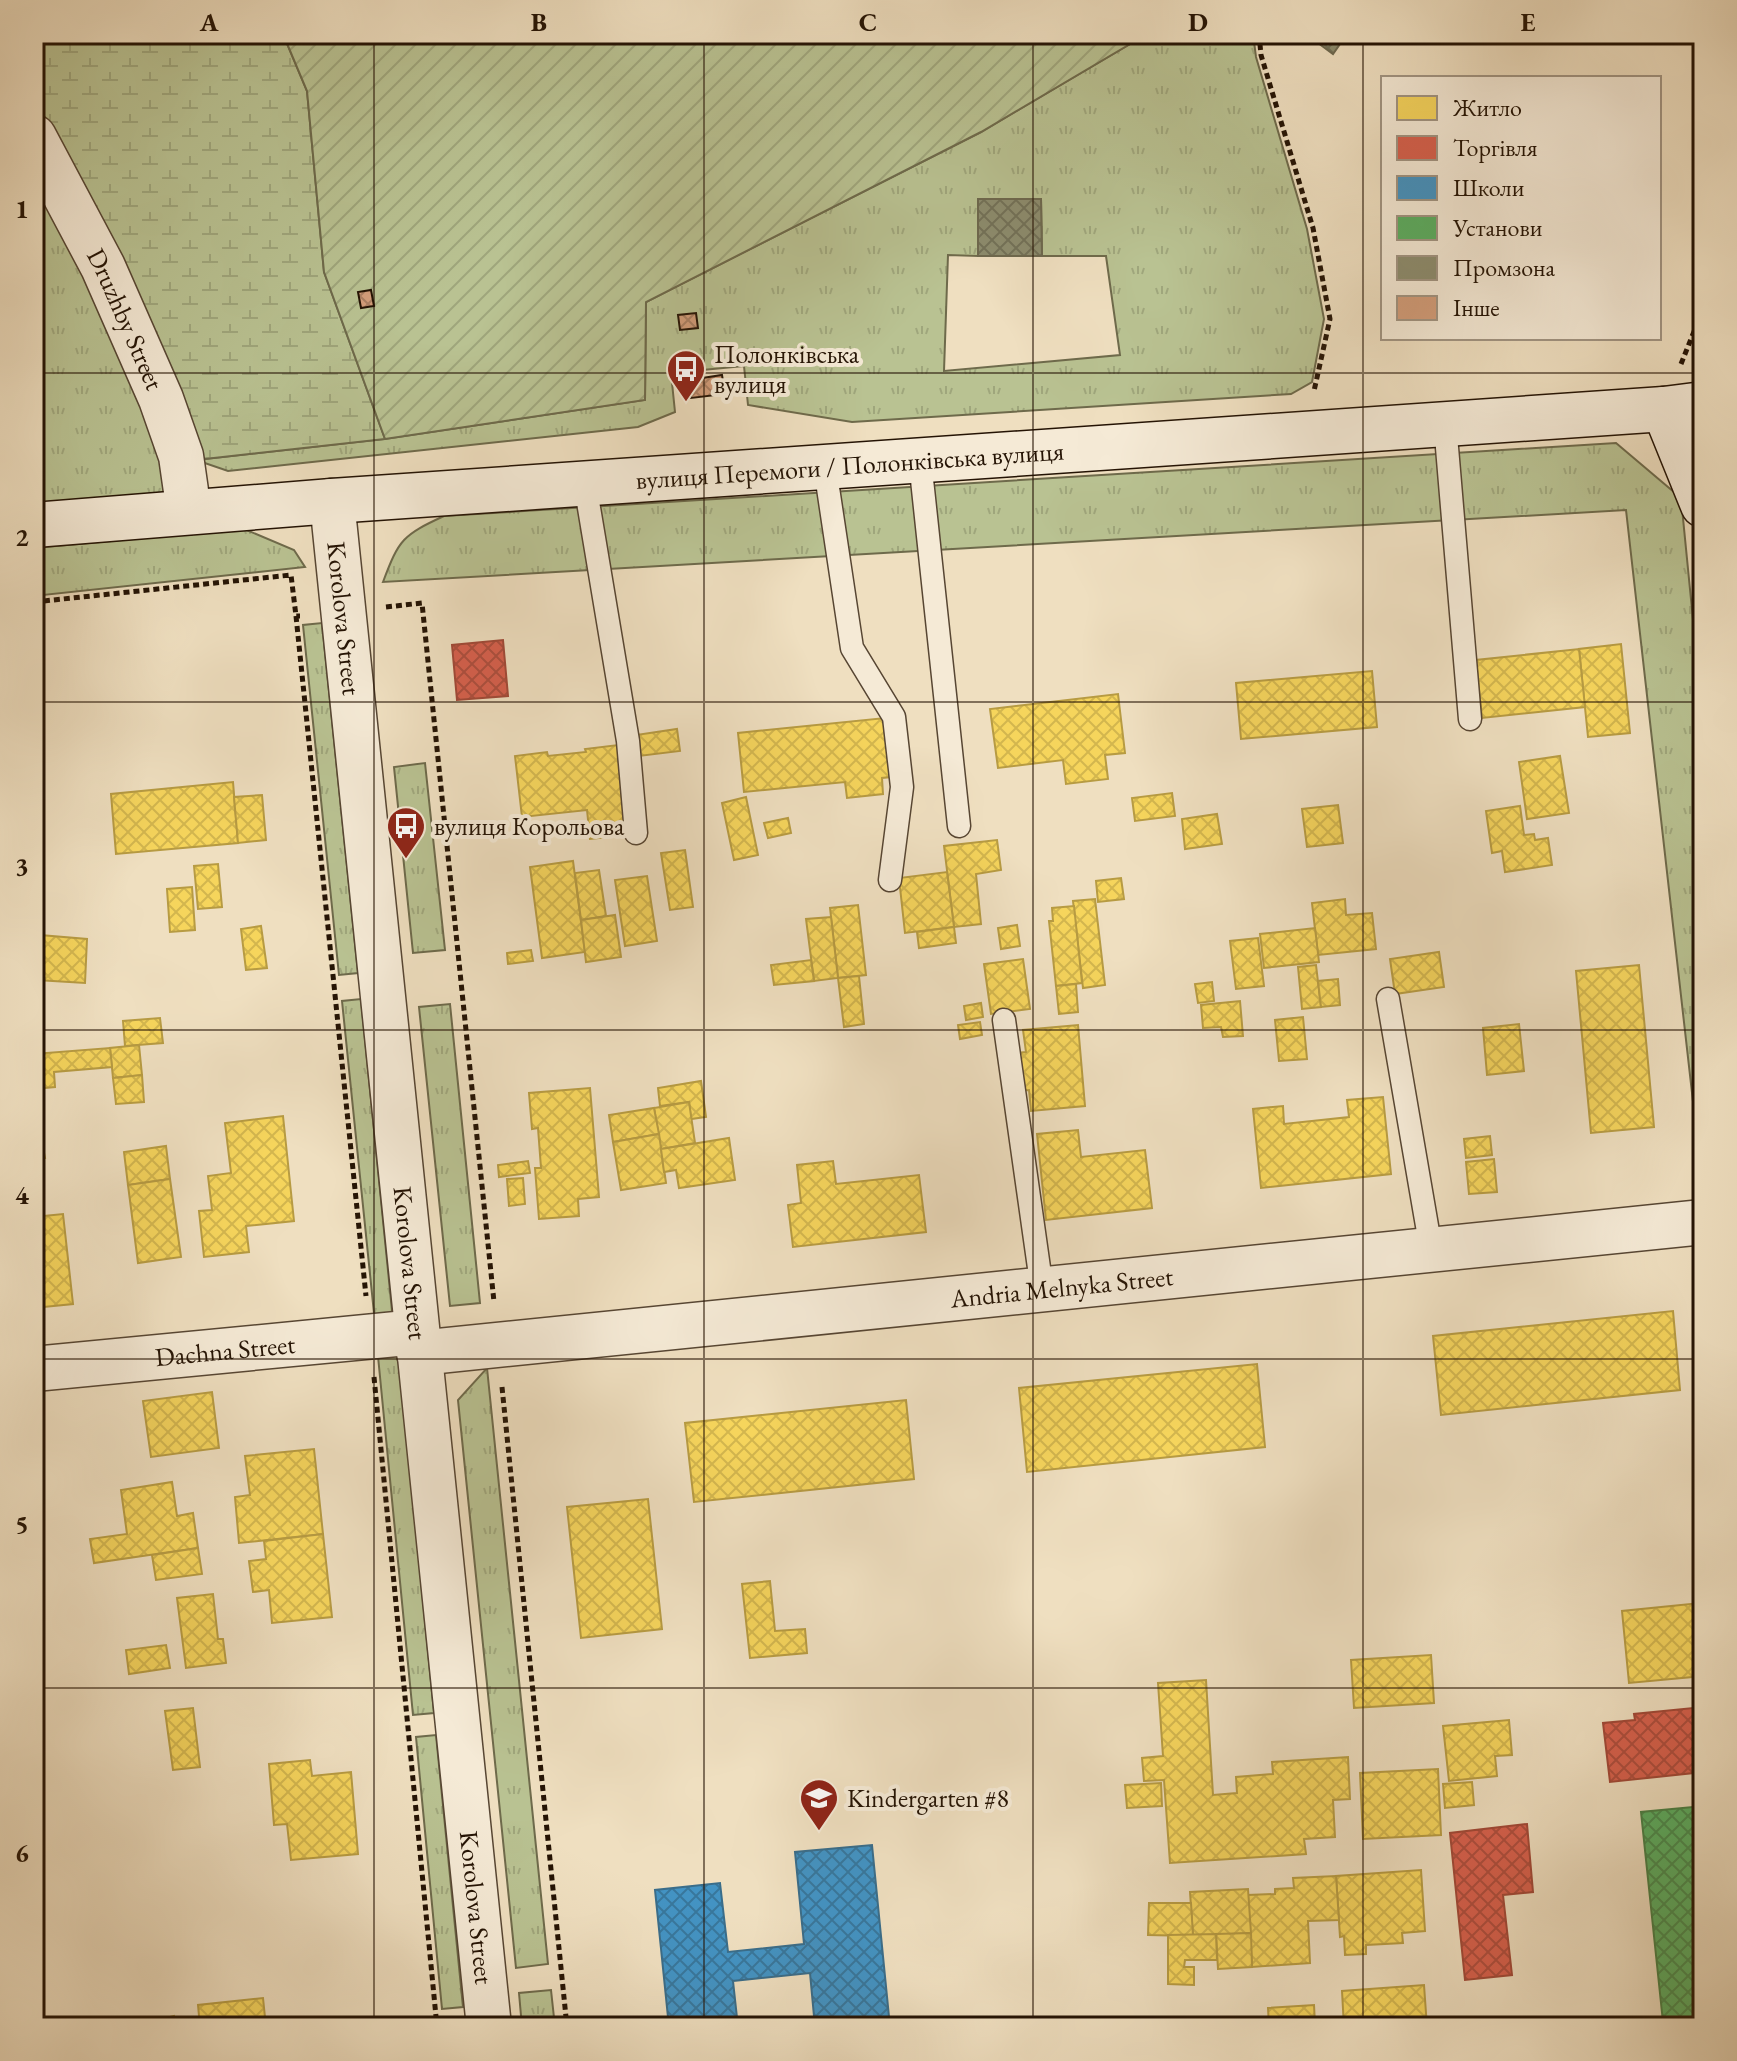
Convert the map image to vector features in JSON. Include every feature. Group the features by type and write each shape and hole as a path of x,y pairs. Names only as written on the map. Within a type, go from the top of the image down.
{"street":[{"name":"Druzhby Street","path":"34,137 103,267 161,399 181,456 189,512"},
{"name":"вулиця Перемоги / Полонківська вулиця","path":"34,525 332,501 1684,406"},
{"path":"1684,406 1703,505"},
{"name":"Korolova Street","path":"332,501 489,2027"},
{"name":"Andria Melnyka Street","path":"418,1342 498,1345 1703,1222"},
{"name":"Dachna Street","path":"34,1369 370,1336 418,1342"}],"lane":[{"path":"1445,424 1470,719"},
{"path":"920,461 959,826"},
{"path":"825,468 852,648 894,717 902,787 890,880"},
{"path":"585,484 628,741 636,833"},
{"path":"1388,999 1431,1249"},
{"path":"1004,1020 1042,1289"}],"path":[{"path":"1259,34 1261,55 1313,228 1330,319 1317,384 1293,435"},
{"path":"1684,406 1703,309"},
{"path":"34,602 291,575 370,1336 437,2027"},
{"path":"296,616 422,603 567,2027"}],"green space":[{"path":"34,34 283,34 307,91 324,272 385,439 196,460 113,260 34,112"},
{"path":"283,34 1147,34 981,132 646,302 645,400 385,439 324,272 307,91"},
{"path":"1147,34 1253,34 1256,57 1307,229 1324,319 1312,382 1291,394 852,422 748,405 744,366 671,373 675,412 638,427 228,471 196,460 385,439 645,400 646,302 981,132","holes":["978,199 1041,199 1042,256 1106,256 1120,355 944,371 948,255 978,256"]},
{"path":"34,174 91,270 162,444 168,493 34,503"},
{"path":"1616,443 1681,498 1703,721 1703,1190 1626,510 383,582 404,540 419,528 444,516"},
{"path":"244,529 294,550 305,567 34,596 34,548"},
{"path":"322,623 358,973 339,975 303,625"},
{"path":"425,763 445,950 413,953 394,767"},
{"path":"361,999 393,1321 375,1323 342,1001"},
{"path":"450,1004 480,1303 450,1306 419,1007"},
{"path":"398,1344 434,1713 413,1715 377,1346"},
{"path":"487,1368 548,1964 516,1968 458,1400"},
{"path":"436,1735 463,2007 442,2009 416,1737"},
{"path":"551,1990 555,2027 522,2027 519,1993"}],"building: Житло":[{"path":"1621,644 1630,733 1588,737 1579,649"},
{"path":"1579,649 1585,707 1482,718 1476,660"},
{"path":"1372,671 1377,727 1241,739 1236,683"},
{"path":"1118,694 1125,753 1105,755 1108,779 1066,784 1063,760 998,768 990,709"},
{"path":"885,718 891,777 882,778 883,794 847,798 845,782 744,792 738,733"},
{"path":"677,729 680,751 639,756 636,735"},
{"path":"618,745 628,835 590,839 587,810 522,817 515,756 586,752 585,749"},
{"path":"1560,756 1569,813 1527,819 1519,762"},
{"path":"233,782 238,843 116,854 111,794"},
{"path":"1172,793 1175,816 1135,821 1132,798"},
{"path":"262,795 266,840 238,843 234,797"},
{"path":"746,797 758,855 734,860 722,803"},
{"path":"1338,805 1343,843 1307,847 1302,809"},
{"path":"1520,806 1524,835 1534,834 1535,840 1548,838 1552,865 1505,872 1502,851 1492,853 1486,811"},
{"path":"1217,814 1222,844 1185,849 1182,819"},
{"path":"788,818 791,833 768,838 764,823"},
{"path":"997,840 1001,870 976,874 981,924 954,927 944,846"},
{"path":"685,850 693,907 670,910 661,853"},
{"path":"573,861 585,952 542,958 530,867"},
{"path":"218,864 222,907 198,909 194,866"},
{"path":"599,870 606,916 581,920 575,873"},
{"path":"947,872 954,927 905,933 899,878"},
{"path":"647,876 657,941 625,946 615,880"},
{"path":"1121,878 1124,899 1098,902 1096,881"},
{"path":"192,887 195,930 170,932 167,889"},
{"path":"1095,899 1105,985 1083,988 1073,901"},
{"path":"1345,899 1346,915 1372,913 1376,949 1318,955 1312,903"},
{"path":"858,905 866,975 838,978 830,908"},
{"path":"1074,906 1082,983 1056,986 1049,921 1053,921 1052,908"},
{"path":"615,915 621,957 586,962 581,920"},
{"path":"831,917 838,978 814,981 806,919"},
{"path":"1017,925 1020,946 1001,949 998,928"},
{"path":"261,926 267,968 246,970 241,929"},
{"path":"954,927 956,943 919,948 917,932"},
{"path":"1315,928 1319,962 1264,968 1260,934"},
{"path":"40,935 87,939 85,983 37,980"},
{"path":"1258,938 1264,986 1236,989 1230,941"},
{"path":"531,950 533,961 508,964 507,953"},
{"path":"1439,952 1444,987 1395,994 1390,959"},
{"path":"1023,959 1030,1009 991,1014 984,964"},
{"path":"811,960 814,981 774,985 771,965"},
{"path":"1316,965 1321,1007 1302,1009 1298,967"},
{"path":"1639,965 1654,1127 1591,1133 1576,971"},
{"path":"859,976 864,1024 844,1027 838,978"},
{"path":"1338,979 1340,1005 1321,1007 1318,981"},
{"path":"1212,982 1214,1001 1198,1003 1195,984"},
{"path":"1076,984 1078,1012 1059,1014 1056,986"},
{"path":"1240,1001 1243,1036 1223,1037 1221,1027 1203,1028 1201,1005"},
{"path":"981,1003 983,1017 966,1020 964,1006"},
{"path":"1303,1017 1307,1059 1279,1061 1275,1020"},
{"path":"160,1018 163,1043 125,1046 123,1021"},
{"path":"980,1022 982,1035 960,1039 958,1025"},
{"path":"1519,1024 1524,1071 1487,1075 1483,1028"},
{"path":"1078,1025 1085,1106 1031,1111 1029,1090 1019,1091 1016,1053 1026,1052 1023,1030"},
{"path":"139,1045 142,1075 113,1078 110,1048"},
{"path":"110,1048 112,1067 54,1072 55,1087 34,1089 34,1054"},
{"path":"142,1075 144,1102 116,1104 113,1078"},
{"path":"701,1081 706,1117 691,1119 689,1102 660,1106 658,1088"},
{"path":"590,1088 599,1197 578,1199 579,1216 539,1219 535,1168 541,1168 538,1128 532,1129 529,1093"},
{"path":"1383,1097 1391,1174 1261,1188 1253,1109 1283,1106 1284,1124 1349,1117 1347,1100"},
{"path":"689,1102 695,1143 661,1149 654,1108"},
{"path":"654,1108 659,1134 613,1142 609,1115"},
{"path":"283,1116 294,1221 246,1226 249,1252 204,1257 199,1211 212,1210 208,1176 231,1173 225,1123"},
{"path":"39,1127 45,1158 34,1160 34,1128"},
{"path":"1078,1130 1081,1157 1145,1150 1152,1208 1046,1220 1037,1134"},
{"path":"659,1134 666,1183 621,1190 613,1142"},
{"path":"1490,1136 1492,1155 1466,1158 1464,1139"},
{"path":"729,1138 735,1180 679,1188 676,1170 664,1172 661,1149"},
{"path":"166,1146 170,1179 128,1185 124,1152"},
{"path":"1494,1159 1497,1192 1469,1194 1466,1162"},
{"path":"528,1161 530,1173 499,1177 498,1165"},
{"path":"833,1161 836,1184 919,1175 926,1232 793,1247 788,1205 801,1203 797,1165"},
{"path":"523,1178 525,1204 509,1206 507,1179"},
{"path":"170,1179 181,1257 138,1263 128,1185"},
{"path":"63,1214 73,1304 34,1308 34,1217"},
{"path":"1673,1311 1680,1390 1441,1415 1433,1336"},
{"path":"1257,1364 1265,1447 1027,1472 1019,1388"},
{"path":"212,1392 219,1448 151,1457 143,1401"},
{"path":"906,1400 914,1479 694,1502 685,1423"},
{"path":"314,1449 323,1534 239,1543 235,1497 250,1495 245,1456"},
{"path":"172,1482 177,1516 193,1513 198,1548 94,1563 90,1539 127,1534 121,1490"},
{"path":"648,1499 662,1629 581,1638 567,1507"},
{"path":"323,1534 332,1617 272,1623 269,1590 253,1592 249,1561 266,1559 264,1541"},
{"path":"198,1548 202,1574 156,1580 152,1555"},
{"path":"770,1581 775,1631 805,1629 807,1653 750,1658 742,1584"},
{"path":"213,1594 218,1639 223,1639 226,1663 186,1668 177,1598"},
{"path":"1700,1603 1703,1676 1629,1683 1622,1611"},
{"path":"166,1645 170,1668 129,1674 126,1650"},
{"path":"1431,1655 1434,1703 1354,1708 1351,1660"},
{"path":"1206,1680 1213,1795 1237,1793 1236,1777 1273,1774 1272,1762 1348,1757 1350,1799 1333,1800 1335,1837 1304,1839 1306,1854 1170,1863 1164,1780 1144,1781 1142,1758 1163,1756 1158,1683"},
{"path":"193,1708 200,1767 173,1770 165,1711"},
{"path":"1509,1720 1512,1755 1495,1756 1497,1776 1449,1781 1443,1726"},
{"path":"310,1760 312,1776 351,1772 358,1854 291,1860 287,1824 274,1825 269,1764"},
{"path":"1438,1769 1441,1835 1363,1839 1360,1773"},
{"path":"1472,1782 1474,1805 1445,1808 1443,1784"},
{"path":"1161,1783 1162,1806 1127,1808 1125,1785"},
{"path":"1421,1870 1425,1931 1402,1933 1403,1943 1366,1945 1366,1954 1345,1955 1344,1936 1340,1937 1336,1876"},
{"path":"1336,1876 1339,1920 1308,1921 1310,1963 1252,1967 1248,1895 1275,1894 1275,1889 1294,1888 1293,1878"},
{"path":"1248,1889 1251,1933 1193,1936 1190,1892"},
{"path":"1149,1903 1191,1903 1193,1936 1148,1935"},
{"path":"1251,1933 1252,1967 1218,1969 1216,1934"},
{"path":"1216,1934 1217,1960 1185,1960 1184,1967 1194,1967 1194,1985 1168,1984 1168,1935"},
{"path":"1424,1985 1427,2027 1344,2027 1342,1991"},
{"path":"263,1998 266,2027 200,2027 198,2005"},
{"path":"1314,2005 1315,2024 1340,2023 1340,2027 1269,2027 1268,2008"},
{"path":"174,2016 177,2027 133,2027 133,2026"}],"building: Торгівля":[{"path":"503,640 508,696 457,700 452,645"},
{"path":"1703,1707 1703,1772 1610,1782 1603,1723 1635,1720 1634,1714"},
{"path":"1527,1824 1533,1892 1503,1895 1512,1975 1465,1980 1450,1833"}],"building: Школи":[{"path":"872,1845 890,2027 815,2027 810,1973 733,1981 738,2027 669,2027 655,1890 720,1883 728,1952 804,1944 795,1852"}],"building: Установи":[{"path":"1703,1806 1703,2018 1663,2022 1641,1812"}],"building: Промзона":[{"path":"1306,34 1347,34 1333,54"},
{"path":"978,199 1041,199 1042,256 978,256"}],"building: Інше":[{"path":"371,290 374,306 361,308 358,292"},
{"path":"696,313 698,328 680,330 678,315"},
{"path":"722,375 725,394 691,398 689,380"}],"place":[{"name":"Полонківська вулиця","path":"686,403"},
{"name":"вулиця Корольова","path":"406,860"},
{"name":"Kindergarten #8","path":"819,1832"}]}
